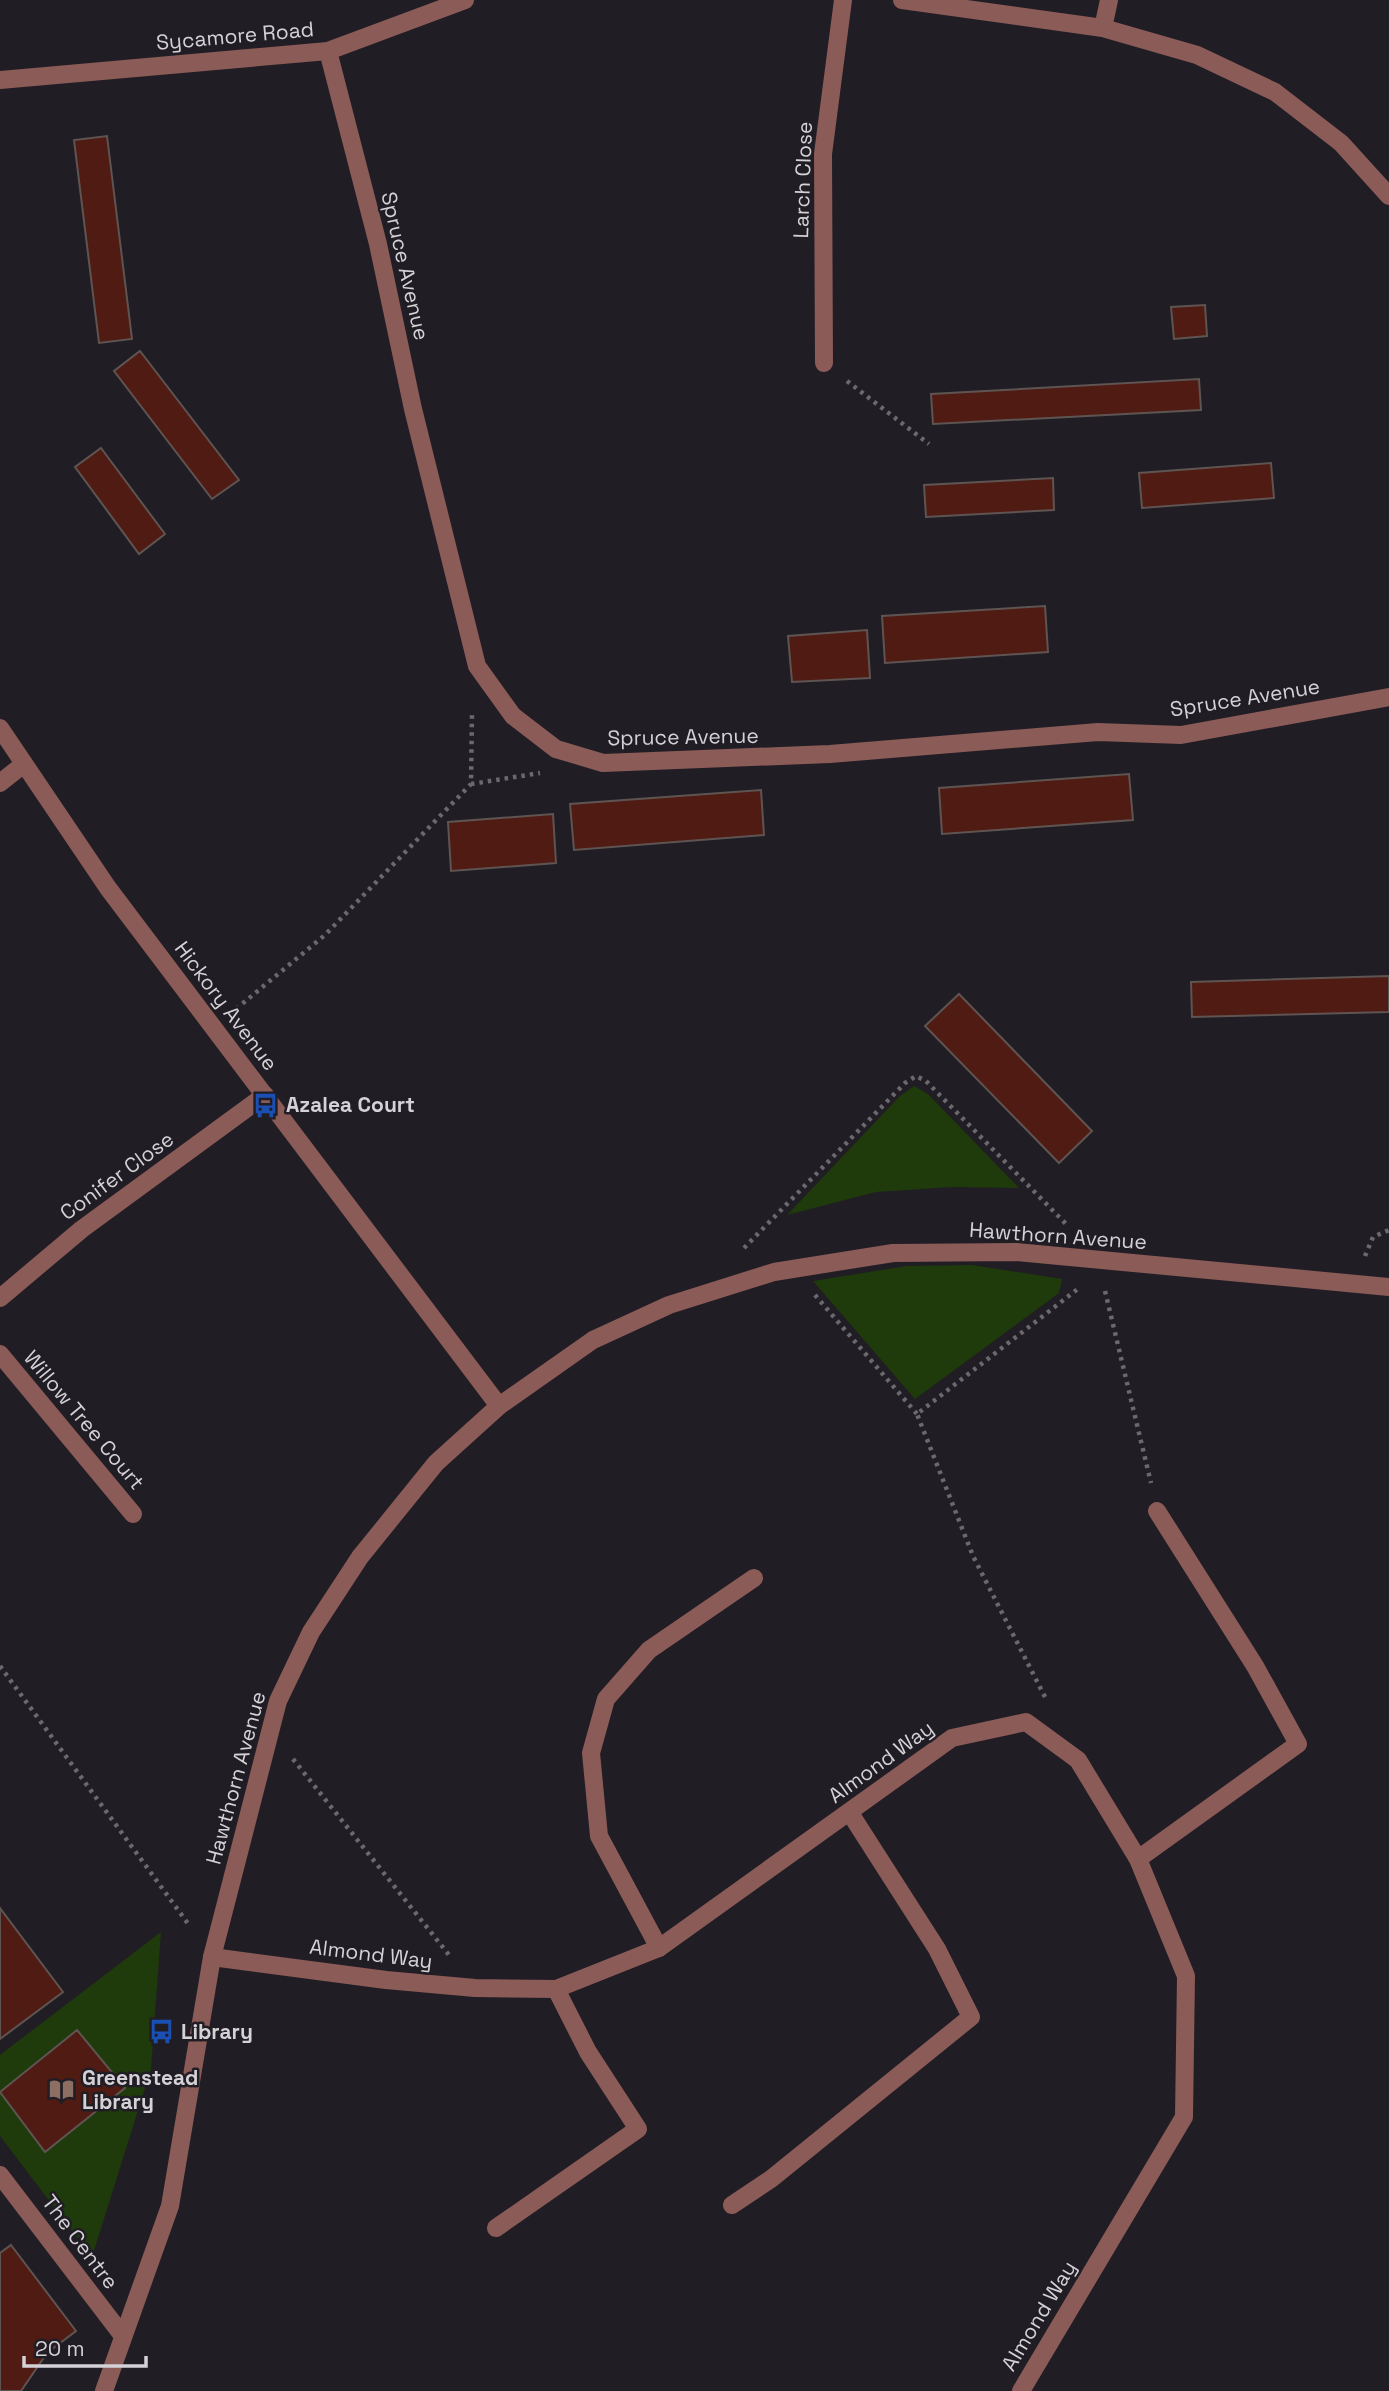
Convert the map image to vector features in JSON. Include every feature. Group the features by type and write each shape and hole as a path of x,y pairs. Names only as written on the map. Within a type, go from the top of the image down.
{"street":[{"name":"Sycamore Road","path":"0,80 328,51 465,0"},
{"name":"Larch Close","path":"824,363 823,154 844,0"},
{"path":"902,0 1104,28 1197,55 1275,92 1341,143 1389,197"},
{"path":"1104,28 1109,0"},
{"name":"Spruce Avenue","path":"328,51 378,244 413,409 477,666 513,716 556,749 603,763 817,755 1098,732 1181,734 1389,697"},
{"name":"Hickory Avenue","path":"0,728 108,888 499,1406"},
{"path":"0,783 24,764"},
{"name":"Conifer Close","path":"0,1298 82,1228 264,1095"},
{"name":"Hawthorn Avenue","path":"104,2391 170,2206 212,1957 278,1700 311,1632 360,1557 436,1463 499,1406 593,1340 669,1305 793,1268 893,1253 1016,1252 1105,1265 1389,1287"},
{"name":"Willow Tree Court","path":"0,1354 133,1514"},
{"path":"1138,1859 1298,1744 1255,1666 1157,1511"},
{"path":"659,1948 599,1836 591,1753 606,1699 649,1650 754,1578"},
{"name":"Almond Way","path":"212,1957 386,1980 475,1988 556,1989 659,1948 952,1738 1026,1722 1077,1760 1138,1859 1186,1976 1184,2117 1021,2391"},
{"path":"732,2205 771,2179 971,2017 937,1949 850,1813"},
{"path":"496,2228 638,2129 587,2052 556,1989"},
{"name":"The Centre","path":"0,2175 123,2336"}],"path":[{"path":"824,363 929,444"},
{"path":"213,1027 325,935 471,784 472,702"},
{"path":"742,1282 739,1253 905,1083 916,1076 926,1081 1105,1265 1157,1511"},
{"path":"917,1414 1105,1265"},
{"path":"793,1268 917,1414 973,1556 1047,1700"},
{"path":"0,1666 212,1957"},
{"path":"270,1731 475,1988"}],"green space":[{"path":"914,1086 928,1094 1019,1188 952,1187 876,1192 787,1215 900,1096"},
{"path":"972,1265 1062,1279 1059,1293 915,1399 813,1281 907,1266"},
{"path":"161,1932 151,2069 92,2257 0,2136 0,2055"}],"building":[{"path":"107,136 132,339 99,343 74,140"},
{"path":"1205,305 1207,336 1174,339 1171,307"},
{"path":"140,351 239,480 212,499 114,371"},
{"path":"1199,379 1201,410 933,424 931,394"},
{"path":"101,448 165,534 139,554 75,467"},
{"path":"1271,463 1274,498 1142,508 1139,473"},
{"path":"1053,478 1054,510 926,517 924,485"},
{"path":"1045,606 1048,652 885,663 882,616"},
{"path":"867,630 870,678 792,682 788,636"},
{"path":"1129,774 1133,820 942,834 939,788"},
{"path":"761,790 764,835 574,850 570,804"},
{"path":"553,814 556,863 451,871 448,822"},
{"path":"1389,976 1389,1012 1192,1017 1191,982"},
{"path":"959,994 1092,1131 1059,1163 925,1026"},
{"path":"0,1908 63,1992 0,2039"},
{"name":"Greenstead Library","path":"77,2030 125,2088 45,2152 0,2092"},
{"path":"11,2245 76,2331 47,2353 21,2391 0,2391 0,2253"}],"place":[{"name":"Azalea Court","path":"266,1105"},
{"name":"Library","path":"161,2032"},
{"name":"Greenstead Library","path":"62,2090"}]}
